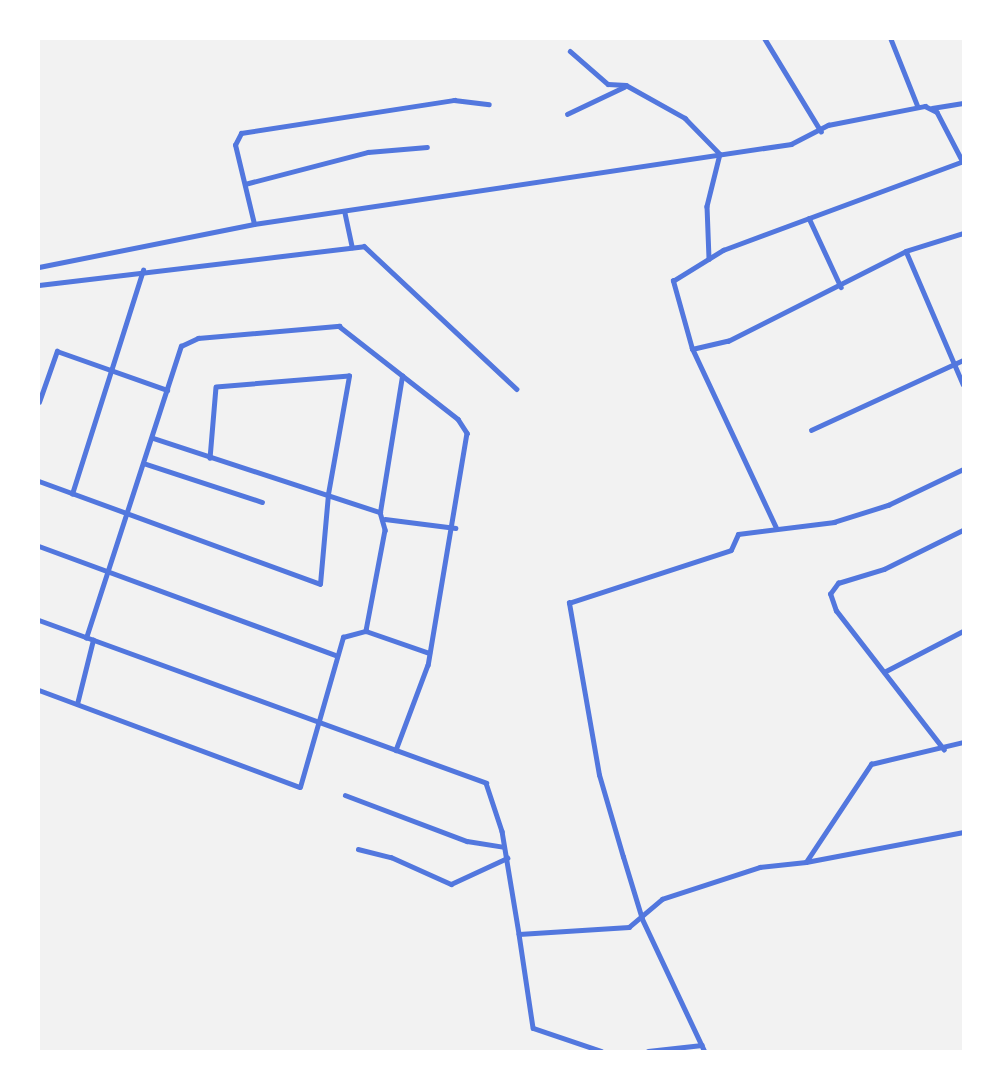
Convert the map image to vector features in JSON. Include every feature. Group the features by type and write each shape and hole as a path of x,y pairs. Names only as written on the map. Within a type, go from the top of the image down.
{"street":[{"path":"765,39 821,131"},
{"path":"891,39 918,107"},
{"path":"570,51 608,84 626,85 685,118 720,154"},
{"path":"567,114 626,85"},
{"path":"254,224 235,145 241,133 454,100 489,104"},
{"path":"39,267 254,224 345,213 510,183 791,144 821,131 918,107 932,108 963,103"},
{"path":"776,528 692,350 673,281 709,259 809,218 963,161 932,108"},
{"path":"245,184 368,152 427,147"},
{"path":"709,259 707,207 720,154"},
{"path":"345,213 352,247"},
{"path":"809,218 841,287"},
{"path":"692,350 728,341 841,287 906,251 963,233"},
{"path":"39,285 143,270 364,246 517,389"},
{"path":"906,251 963,384"},
{"path":"72,494 143,270"},
{"path":"86,638 130,515 177,353 188,341 315,324 346,330 458,419 467,433 455,528 429,653 396,750"},
{"path":"39,402 57,351 166,390"},
{"path":"811,430 963,360"},
{"path":"39,481 320,584 328,494 350,376 216,387 210,458"},
{"path":"380,512 402,376"},
{"path":"153,438 380,512 385,519 366,631"},
{"path":"146,464 262,502"},
{"path":"704,1051 642,919 599,775 569,603 731,550 738,534 834,522 888,505 963,469"},
{"path":"385,519 455,528"},
{"path":"944,750 836,611 831,587 884,569 963,530"},
{"path":"39,546 335,655"},
{"path":"39,620 486,783 495,798 507,858 533,1028 601,1051"},
{"path":"39,690 300,787 316,721 335,655 343,637 366,631 429,653"},
{"path":"884,672 963,631"},
{"path":"77,704 93,640"},
{"path":"806,862 871,764 897,754 944,750 963,742"},
{"path":"345,795 467,841 504,847"},
{"path":"519,934 629,927 642,919 648,907 662,899 760,867 806,862 963,832"},
{"path":"358,849 391,857 451,885 507,858"},
{"path":"648,1051 702,1045"}]}
